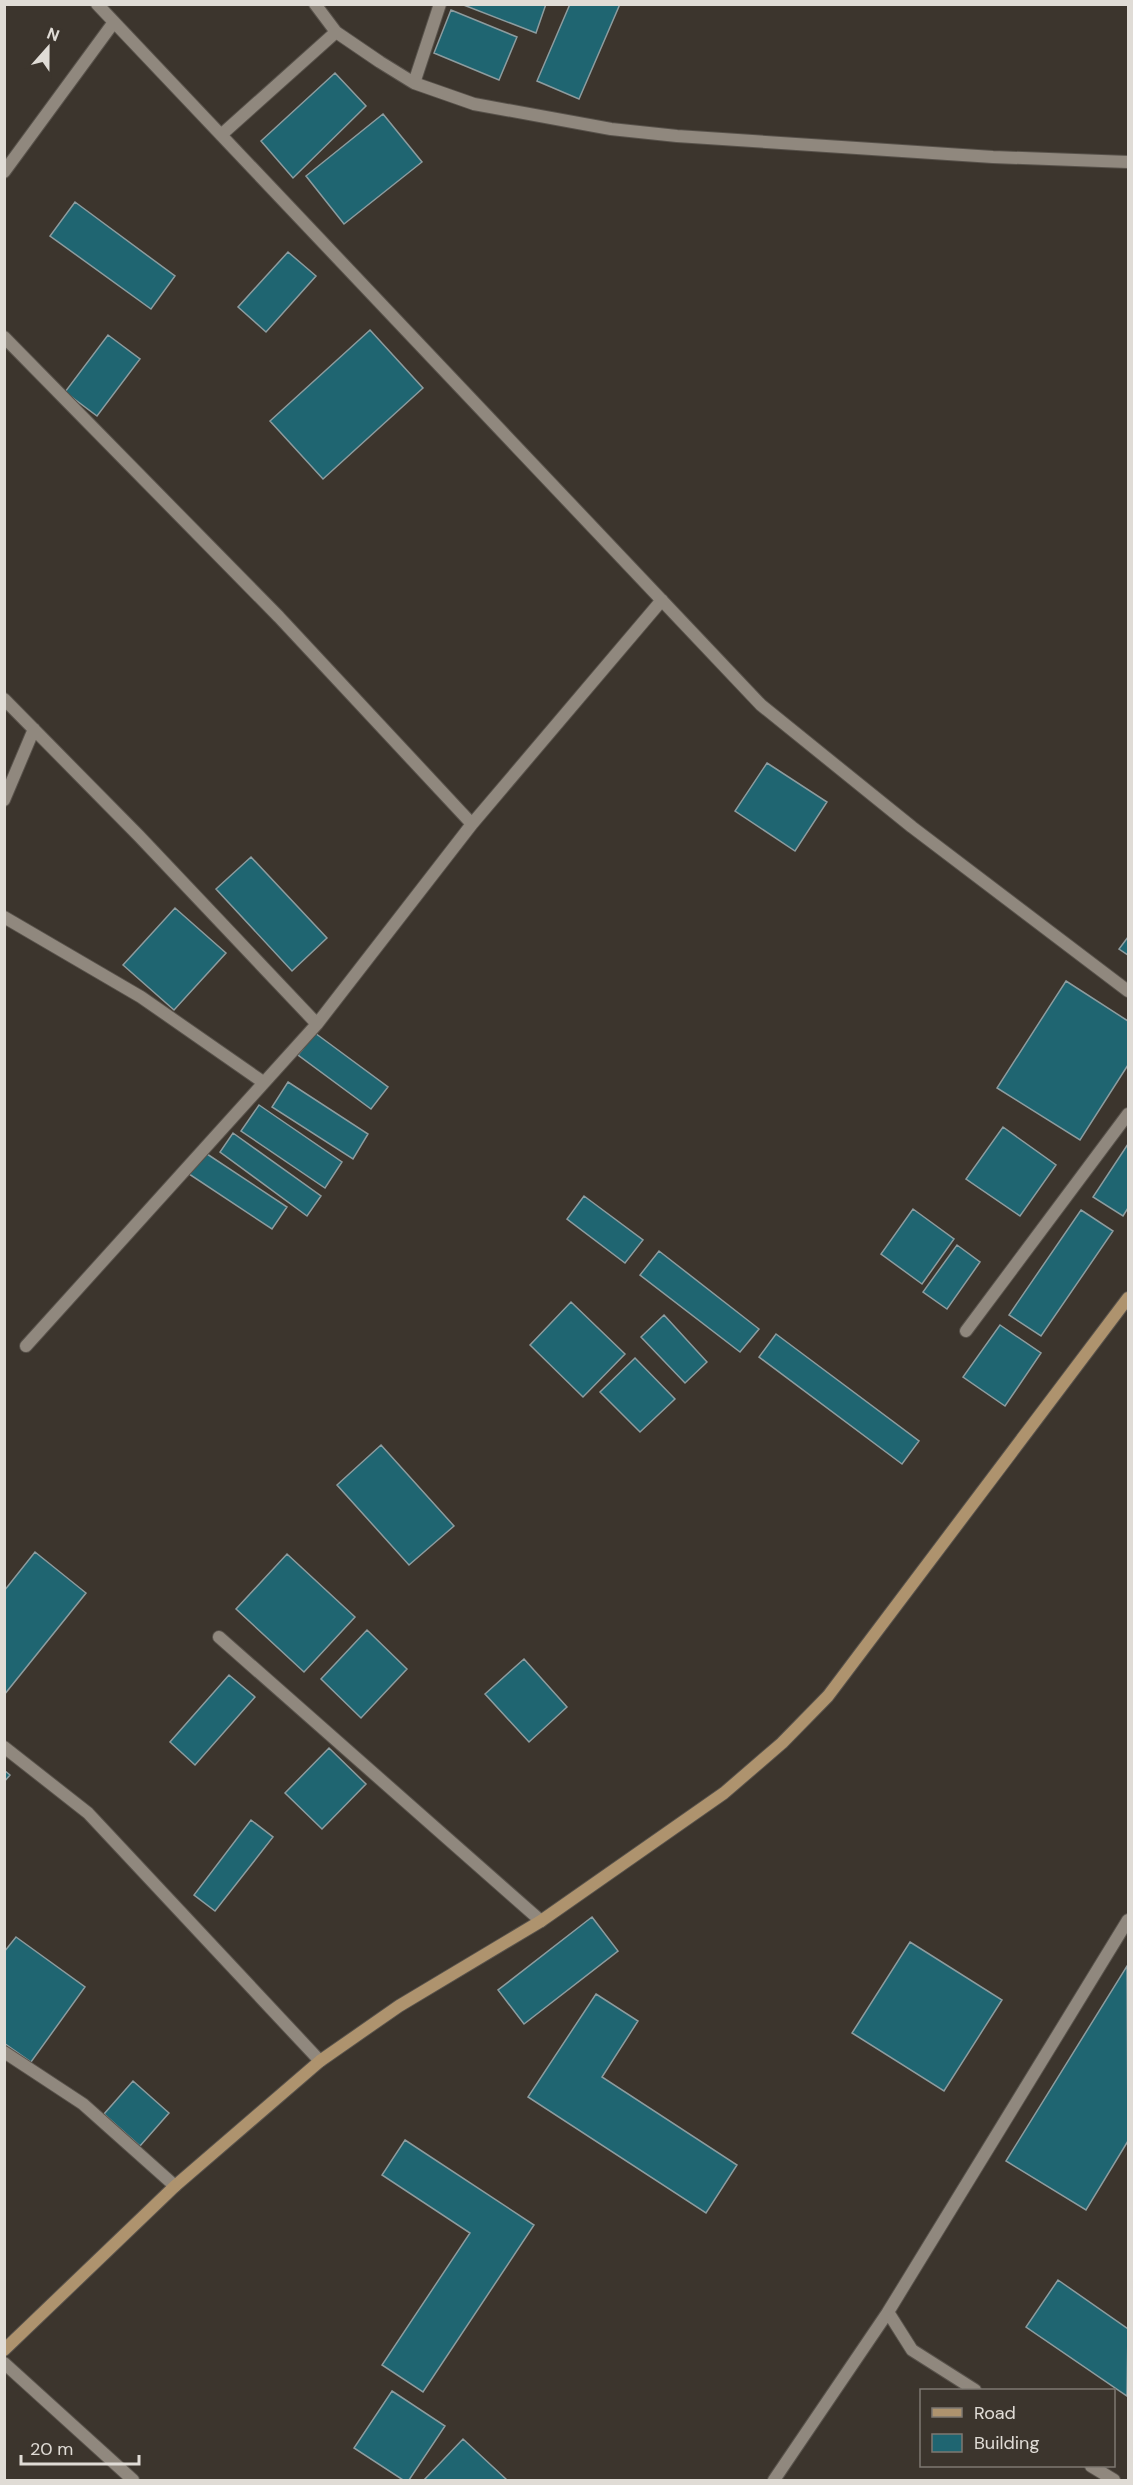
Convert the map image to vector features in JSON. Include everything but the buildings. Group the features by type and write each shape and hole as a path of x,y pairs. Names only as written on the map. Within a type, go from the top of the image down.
{"street":[{"path":"97,4 761,705 912,827 1128,991"},
{"path":"315,4 336,32 414,83 474,104 611,129 677,136 993,157 1128,162"},
{"path":"414,83 440,4"},
{"path":"4,172 114,22"},
{"path":"221,135 336,32"},
{"path":"4,337 279,617 472,824"},
{"path":"26,1346 316,1024 472,824 662,600"},
{"path":"4,699 316,1024"},
{"path":"4,800 34,729"},
{"path":"4,917 141,998 263,1082"},
{"path":"966,1331 1128,1114"},
{"path":"4,2350 175,2186 320,2061 399,2006 541,1921 724,1793 782,1743 828,1696 1128,1298"},
{"path":"219,1637 541,1921"},
{"path":"4,1747 88,1813 320,2061"},
{"path":"774,2481 888,2312 1128,1920"},
{"path":"4,2052 83,2104 175,2186"},
{"path":"888,2312 912,2350 972,2389"},
{"path":"4,2363 133,2481"},
{"path":"1092,2467 1105,2478"}]}
